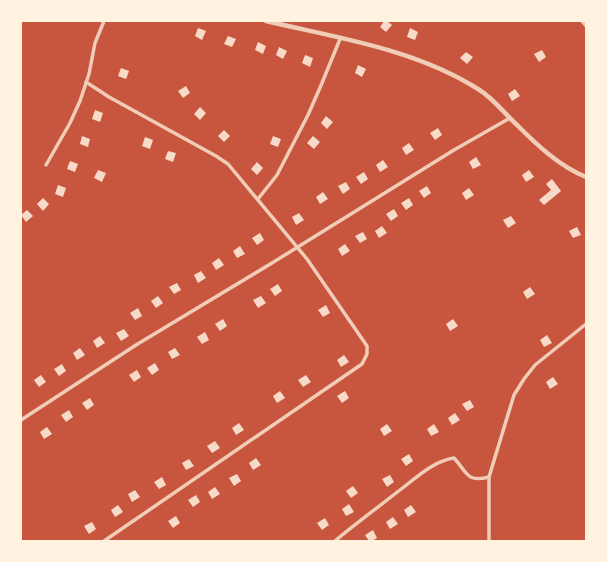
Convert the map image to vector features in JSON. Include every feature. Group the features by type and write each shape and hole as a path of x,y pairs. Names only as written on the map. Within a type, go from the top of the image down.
{"street":[{"path":"46,165 70,123 80,101 95,43 104,21"},
{"path":"266,21 383,49 416,59 448,72 480,90 546,153 586,177"},
{"path":"582,21 586,26"},
{"path":"258,199 277,175 308,115 340,39"},
{"path":"86,82 109,97 228,164 298,247 367,346 367,354 362,364 104,541"},
{"path":"21,420 136,345 454,150 510,118"},
{"path":"490,541 489,477 514,395 535,365 586,324"},
{"path":"335,541 354,525 442,461 454,458 461,465 468,476 479,480 489,477"}],"building":[{"path":"384,21 387,21 392,25 386,32 380,27"},
{"path":"198,28 206,31 202,40 195,36"},
{"path":"410,28 418,32 415,40 407,37"},
{"path":"228,36 236,39 232,47 224,44"},
{"path":"258,42 266,46 263,54 255,50"},
{"path":"279,47 287,51 283,59 276,55"},
{"path":"542,50 546,57 539,62 534,54"},
{"path":"466,52 473,57 467,64 460,58"},
{"path":"305,55 313,58 310,67 302,63"},
{"path":"358,65 366,69 362,77 355,73"},
{"path":"121,68 129,71 126,79 118,76"},
{"path":"186,86 190,93 183,98 178,91"},
{"path":"515,89 520,96 512,101 508,94"},
{"path":"200,107 206,113 200,120 194,114"},
{"path":"95,110 103,113 100,122 92,119"},
{"path":"326,116 333,122 327,129 321,123"},
{"path":"438,128 442,135 435,140 430,133"},
{"path":"224,130 230,136 224,142 218,136"},
{"path":"82,136 90,139 88,147 80,144"},
{"path":"273,136 281,139 278,147 270,144"},
{"path":"313,136 320,142 314,149 307,143"},
{"path":"145,137 153,140 150,149 142,146"},
{"path":"409,143 414,150 406,155 402,148"},
{"path":"168,151 176,153 173,162 165,159"},
{"path":"476,157 481,165 473,169 469,162"},
{"path":"383,160 388,167 380,172 376,165"},
{"path":"70,161 78,164 75,172 67,169"},
{"path":"257,162 263,168 257,175 251,169"},
{"path":"98,170 106,173 102,182 94,178"},
{"path":"529,170 534,177 526,182 522,175"},
{"path":"364,172 368,179 361,184 356,177"},
{"path":"552,179 561,191 544,205 539,200 551,190 546,184"},
{"path":"346,182 350,189 343,194 338,186"},
{"path":"58,185 66,188 63,197 55,194"},
{"path":"427,186 431,193 424,198 419,191"},
{"path":"469,188 474,195 466,200 462,193"},
{"path":"323,192 328,199 320,204 316,197"},
{"path":"43,198 49,204 43,211 37,204"},
{"path":"409,198 413,205 406,210 401,203"},
{"path":"394,209 398,216 391,221 386,214"},
{"path":"27,210 33,216 26,222 21,215"},
{"path":"299,213 304,220 296,225 292,217"},
{"path":"511,216 516,223 508,228 503,220"},
{"path":"382,226 387,233 379,238 375,231"},
{"path":"577,227 581,235 573,238 569,231"},
{"path":"363,232 367,239 360,243 355,236"},
{"path":"260,233 264,240 257,245 252,238"},
{"path":"345,244 350,251 342,256 338,249"},
{"path":"240,246 245,254 237,258 233,251"},
{"path":"219,258 224,265 216,270 212,263"},
{"path":"201,271 206,278 198,283 194,275"},
{"path":"177,283 181,290 174,294 169,287"},
{"path":"278,284 282,291 275,296 270,289"},
{"path":"530,287 535,294 527,299 523,292"},
{"path":"158,296 163,303 156,308 151,301"},
{"path":"261,296 266,303 258,308 253,300"},
{"path":"326,305 330,313 323,317 318,310"},
{"path":"138,308 142,316 135,320 130,313"},
{"path":"223,319 227,326 220,331 215,324"},
{"path":"453,319 458,326 450,331 446,324"},
{"path":"124,329 129,336 121,341 116,333"},
{"path":"205,332 209,340 202,344 197,337"},
{"path":"547,335 552,343 544,347 540,340"},
{"path":"100,336 105,343 97,348 93,341"},
{"path":"80,348 85,355 77,360 73,353"},
{"path":"175,348 180,355 172,359 168,352"},
{"path":"344,355 349,362 341,367 337,360"},
{"path":"155,363 159,370 152,375 147,368"},
{"path":"62,364 66,371 59,376 54,369"},
{"path":"137,370 141,377 134,382 129,375"},
{"path":"41,375 46,382 39,387 34,380"},
{"path":"306,375 311,382 303,387 298,380"},
{"path":"553,377 558,384 550,389 546,382"},
{"path":"280,391 285,398 277,403 273,396"},
{"path":"345,391 349,398 342,403 337,396"},
{"path":"90,398 94,405 87,410 82,403"},
{"path":"470,400 474,407 467,411 462,404"},
{"path":"69,410 73,417 66,422 61,415"},
{"path":"455,413 460,420 452,425 448,418"},
{"path":"239,423 244,430 236,435 232,428"},
{"path":"387,424 392,431 384,436 380,429"},
{"path":"434,424 439,432 431,436 427,429"},
{"path":"47,427 52,434 44,439 40,432"},
{"path":"215,441 220,448 212,453 207,446"},
{"path":"409,454 413,461 406,466 401,459"},
{"path":"256,458 261,465 253,470 249,463"},
{"path":"189,459 194,466 186,470 182,463"},
{"path":"237,474 241,481 234,486 229,478"},
{"path":"390,475 394,482 387,487 382,479"},
{"path":"162,477 166,485 159,489 154,482"},
{"path":"353,486 358,493 351,498 346,491"},
{"path":"215,487 220,494 212,499 208,492"},
{"path":"135,490 140,497 132,502 128,494"},
{"path":"196,495 200,502 193,507 188,500"},
{"path":"349,504 354,512 346,516 342,509"},
{"path":"118,505 123,512 115,517 111,510"},
{"path":"411,505 416,512 408,517 404,510"},
{"path":"176,516 180,523 173,528 168,521"},
{"path":"393,517 398,524 390,529 386,522"},
{"path":"325,518 329,525 322,530 317,523"},
{"path":"92,522 96,529 89,534 84,526"},
{"path":"373,530 377,538 369,541 365,535"}]}
